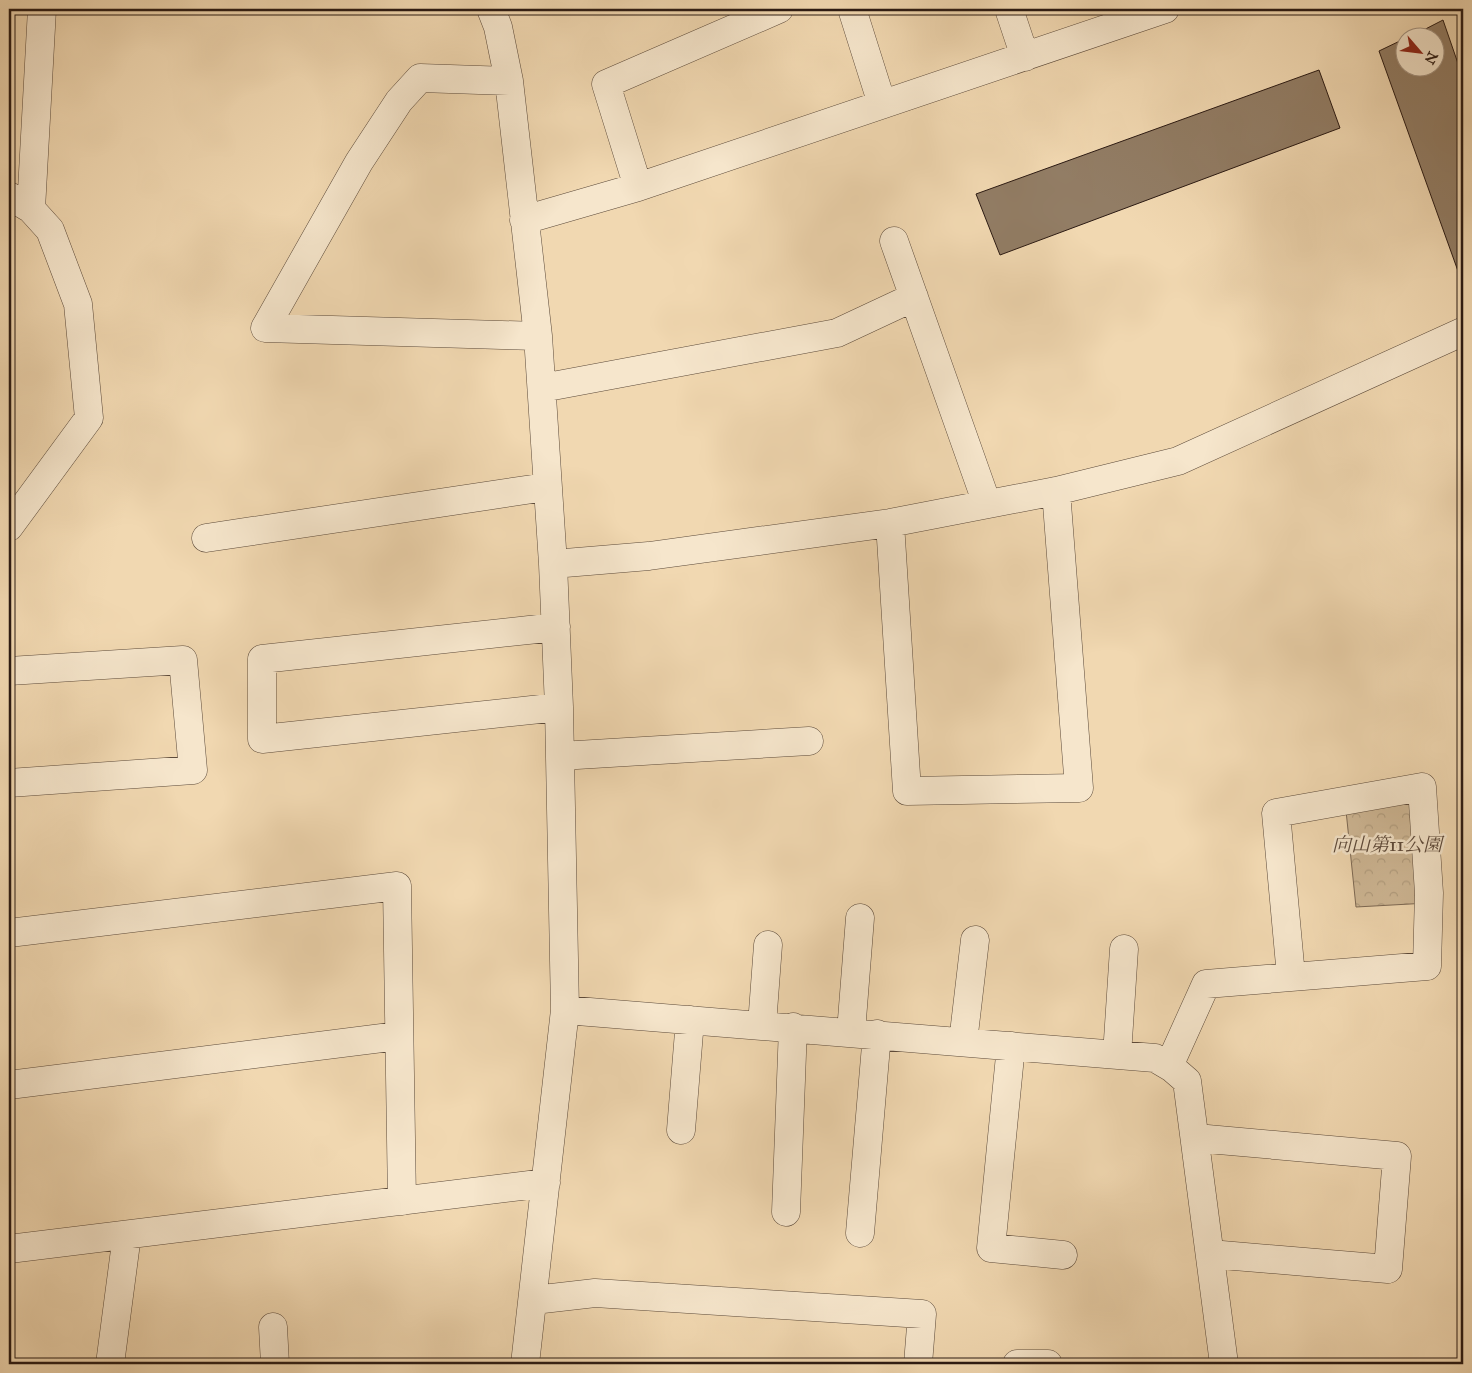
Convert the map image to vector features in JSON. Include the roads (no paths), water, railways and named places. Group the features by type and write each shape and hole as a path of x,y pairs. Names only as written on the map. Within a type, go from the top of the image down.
{"street":[{"path":"9,527 89,418 78,304 50,230 20,203 42,9"},
{"path":"491,9 498,27 509,80 538,336 546,487 553,564 559,707 565,1010 534,1300 525,1364"},
{"path":"638,187 606,84 779,9"},
{"path":"852,9 882,104"},
{"path":"1009,9 1025,57"},
{"path":"524,220 638,187 1165,9"},
{"path":"509,80 420,78 399,101 359,162 264,328 538,336"},
{"path":"894,241 988,504"},
{"path":"542,388 837,333 914,297"},
{"path":"553,564 649,556 890,523 1056,490 1178,461 1462,332"},
{"path":"206,538 546,487"},
{"path":"890,523 907,791 1079,788 1056,490"},
{"path":"556,627 262,659 262,739 559,707"},
{"path":"9,671 183,660 193,770 9,784"},
{"path":"560,756 809,741"},
{"path":"1169,1066 1206,984 1427,966 1429,893 1422,787 1276,814 1291,976"},
{"path":"9,933 397,886 402,1201"},
{"path":"860,918 864,1033 860,1233"},
{"path":"962,1042 975,940"},
{"path":"762,1025 768,945"},
{"path":"1117,1055 1124,949"},
{"path":"565,1010 793,1027 1156,1058 1187,1081 1196,1138 1224,1364"},
{"path":"681,1130 690,1020"},
{"path":"786,1212 793,1027"},
{"path":"9,1085 398,1036"},
{"path":"1012,1046 991,1248 1064,1255"},
{"path":"1196,1138 1396,1156 1388,1269 1210,1254"},
{"path":"9,1249 546,1184"},
{"path":"110,1364 127,1235"},
{"path":"534,1300 595,1293 922,1314 918,1364"},
{"path":"273,1327 275,1364"},
{"path":"1017,1364 1048,1364"}],"park label":[{"name":"向山第11公園","path":"1387,844"}]}
